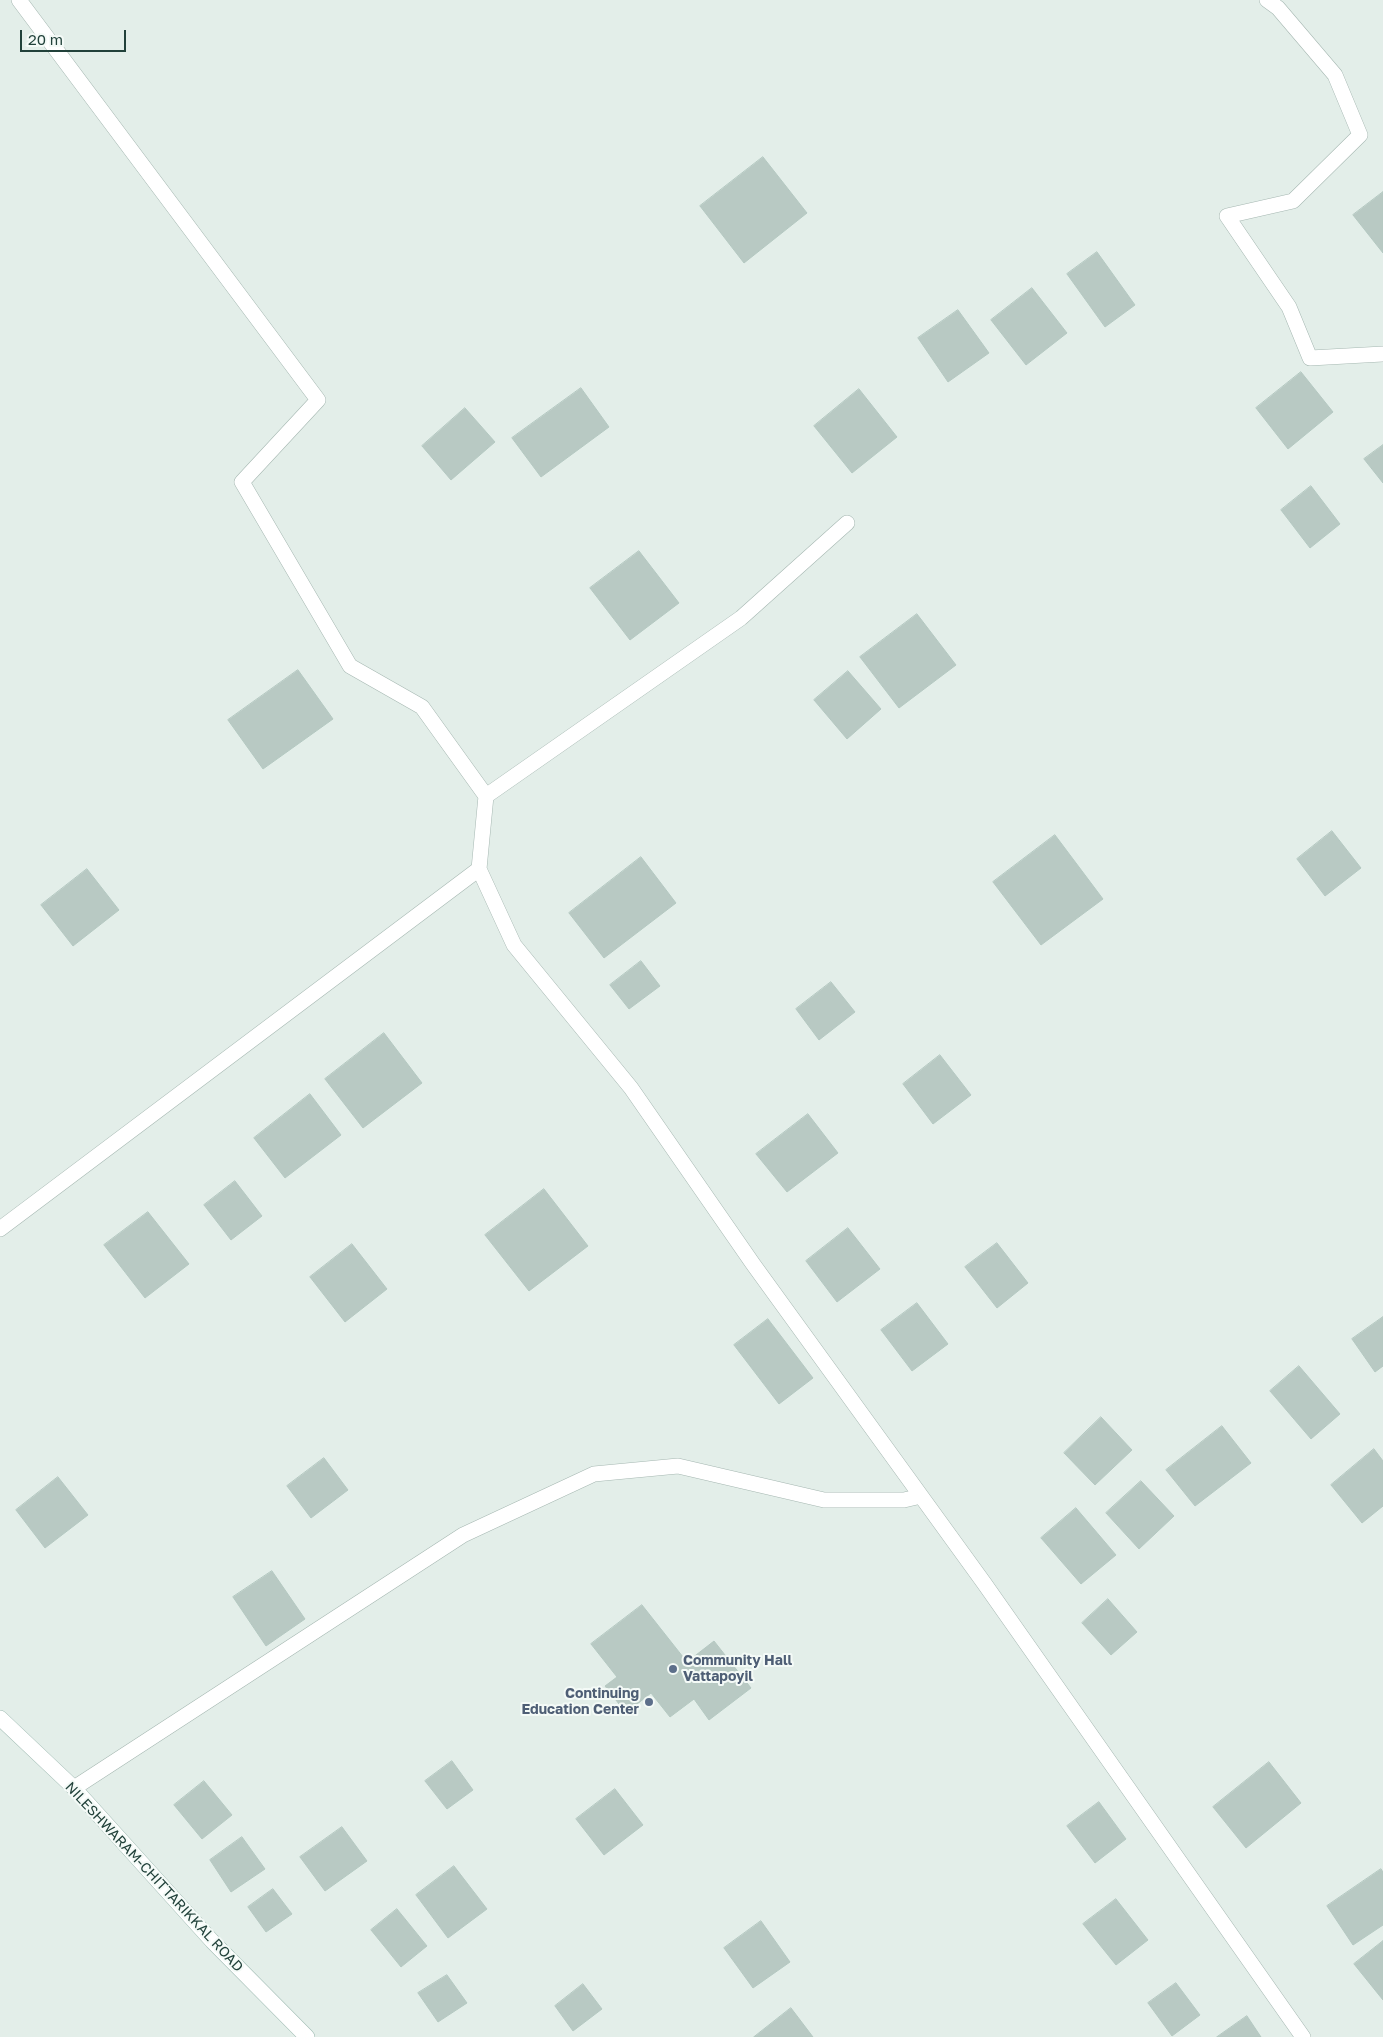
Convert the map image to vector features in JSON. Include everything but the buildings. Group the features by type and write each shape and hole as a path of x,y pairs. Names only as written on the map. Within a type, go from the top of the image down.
{"street":[{"path":"19,0 318,400 242,482 350,666 422,707 486,796 479,869 514,945 631,1088 753,1264 921,1496 1304,2037"},
{"path":"1267,0 1278,8 1335,74 1360,135 1293,201 1227,216 1288,307 1310,358 1383,354"},
{"path":"486,796 742,618 847,523"},
{"path":"0,1229 479,869"},
{"path":"74,1788 463,1534 594,1474 678,1466 824,1500 904,1500 921,1496"},
{"name":"NILESHWARAM-CHITTARIKKAL ROAD","path":"0,1718 74,1788 212,1941 307,2037"}],"place":[{"name":"Community Hall Vattapoyil","path":"673,1669"},
{"name":"Continuing Education Center","path":"649,1702"}]}
